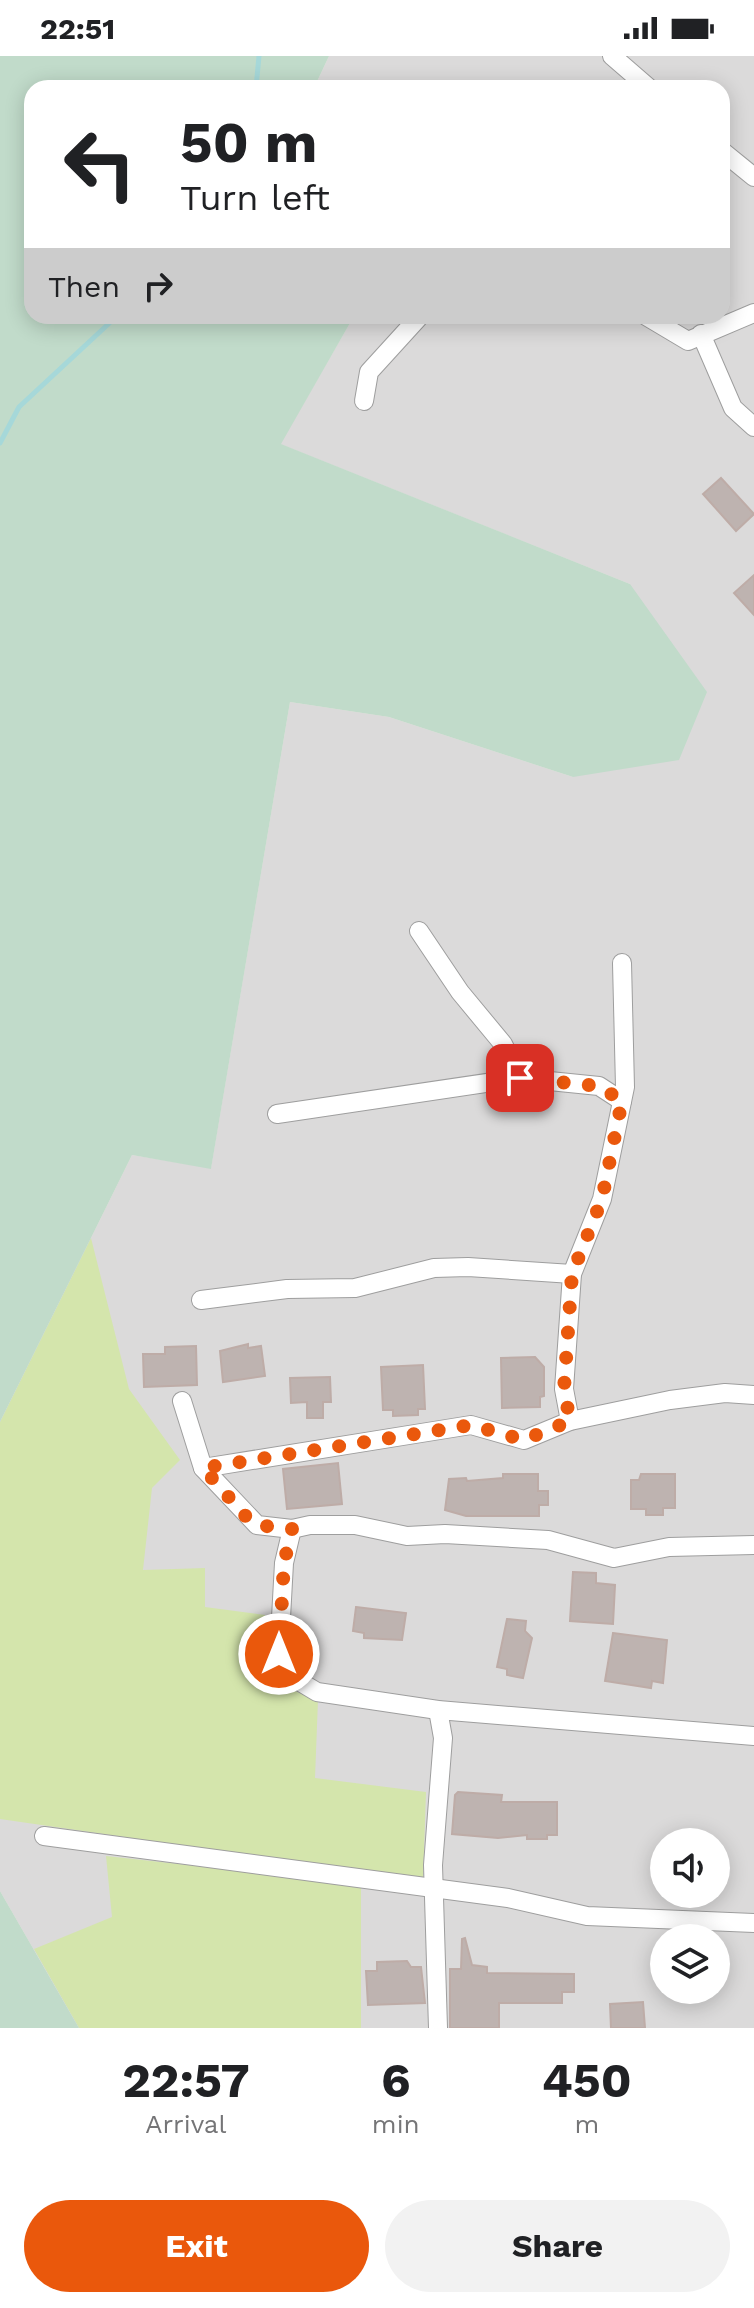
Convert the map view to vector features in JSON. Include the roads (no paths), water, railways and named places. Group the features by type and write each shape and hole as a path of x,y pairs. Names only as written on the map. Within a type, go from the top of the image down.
{"street":[{"path":"612,56 640,80"},
{"path":"730,158 754,177"},
{"path":"730,323 754,313"},
{"path":"364,401 369,372 413,324"},
{"path":"659,324 688,341 726,324"},
{"path":"701,334 733,408 754,427"},
{"path":"419,931 460,992 503,1044 520,1078"},
{"path":"570,1421 564,1389 572,1274 602,1199 626,1076 622,963"},
{"path":"277,1114 520,1078 599,1086 622,1101"},
{"path":"201,1300 287,1289 355,1288 442,1268 572,1274"},
{"path":"203,1468 471,1425 524,1440 570,1421 670,1400 725,1393 754,1395"},
{"path":"182,1401 203,1468 257,1525 292,1529 310,1525 355,1525 407,1536 445,1534 548,1540 614,1558 669,1547 754,1545"},
{"path":"292,1529 284,1563 279,1654 285,1668 317,1692 438,1710 754,1736"},
{"path":"438,1710 443,1738 434,1829 438,2028"},
{"path":"44,1836 508,1898 587,1916 754,1923"}],"waterway":[{"path":"257,80 259,56"},
{"path":"0,443 19,407 108,324"}]}
